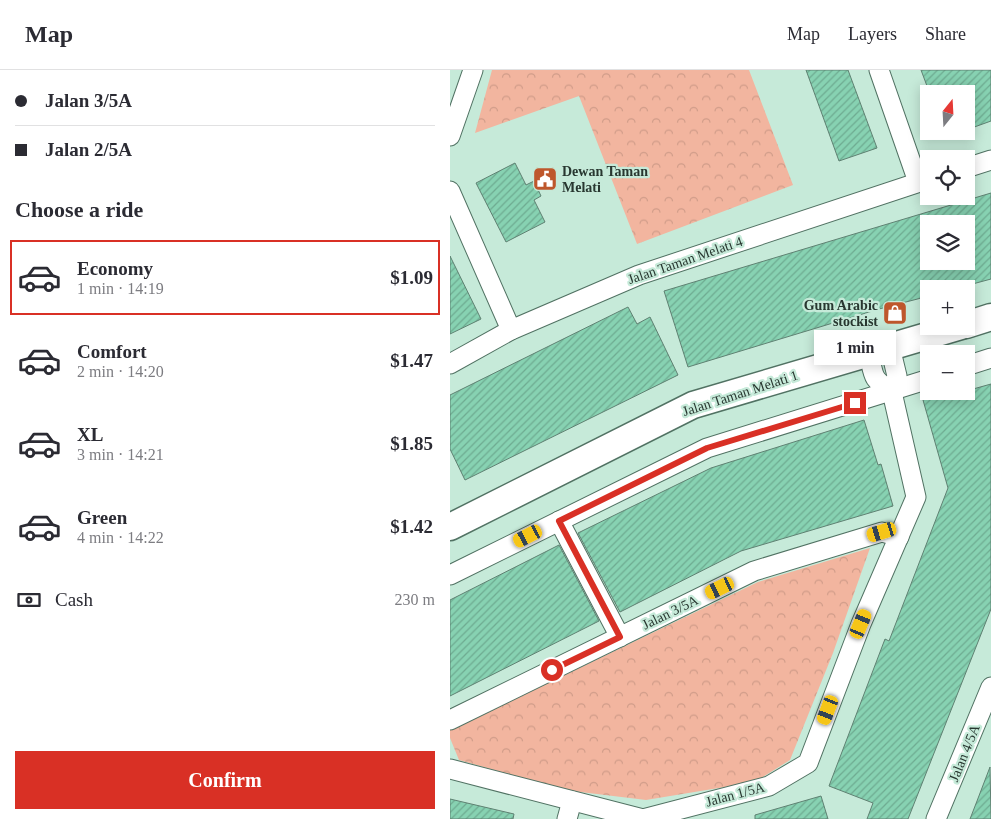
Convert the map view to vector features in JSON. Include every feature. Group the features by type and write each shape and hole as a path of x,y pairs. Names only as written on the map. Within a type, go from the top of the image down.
{"street":[{"path":"450,136 473,70"},
{"path":"879,70 920,170"},
{"path":"975,165 991,160"},
{"name":"Jalan Taman Melati 4","path":"450,364 511,330 639,275 920,181"},
{"path":"450,190 511,330"},
{"path":"975,322 991,317"},
{"name":"Jalan Taman Melati 1","path":"451,526 692,406 931,335"},
{"path":"880,350 874,377 877,382 892,392"},
{"path":"975,363 991,358"},
{"path":"450,575 707,448 920,382"},
{"name":"Jalan 1/5A","path":"450,769 569,810 644,819 769,786 808,763 861,624 916,497 892,392"},
{"path":"559,521 620,637"},
{"name":"Jalan 3/5A","path":"450,720 754,571 882,532 898,537"},
{"name":"Jalan 4/5A","path":"936,819 991,686"}],"green space":[{"path":"492,70 749,70 793,185 637,244 579,96 475,133"},
{"path":"870,548 833,653 790,760 755,782 646,800 564,790 459,760 450,738 450,730 758,582"}],"building":[{"path":"806,70 848,70 877,148 839,161"},
{"path":"921,70 991,70 991,121 975,127 975,85 927,85"},
{"path":"515,163 526,185 534,181 541,196 534,200 545,222 506,242 476,183"},
{"path":"991,193 991,279 975,283 975,280 920,280 920,298 688,367 664,291 951,205 975,205 975,198"},
{"path":"450,256 481,319 450,334"},
{"path":"628,307 637,324 650,317 678,375 465,480 450,449 450,395"},
{"path":"991,384 991,609 908,819 867,819 873,803 829,786 885,639 889,641 948,488 923,400 975,400 975,388"},
{"path":"864,420 878,465 881,464 893,506 741,551 620,612 578,533 711,468"},
{"path":"559,545 599,621 450,696 450,600"},
{"path":"990,767 991,819 970,819 977,801"},
{"path":"821,796 828,819 755,819 755,815"},
{"path":"450,799 514,814 513,819 450,819"}],"place":[{"name":"Dewan Taman Melati","path":"545,179"},
{"name":"Gum Arabic stockist","path":"895,313"}],"route":[{"path":"552,670 620,637 559,521 707,448 855,403"}]}
